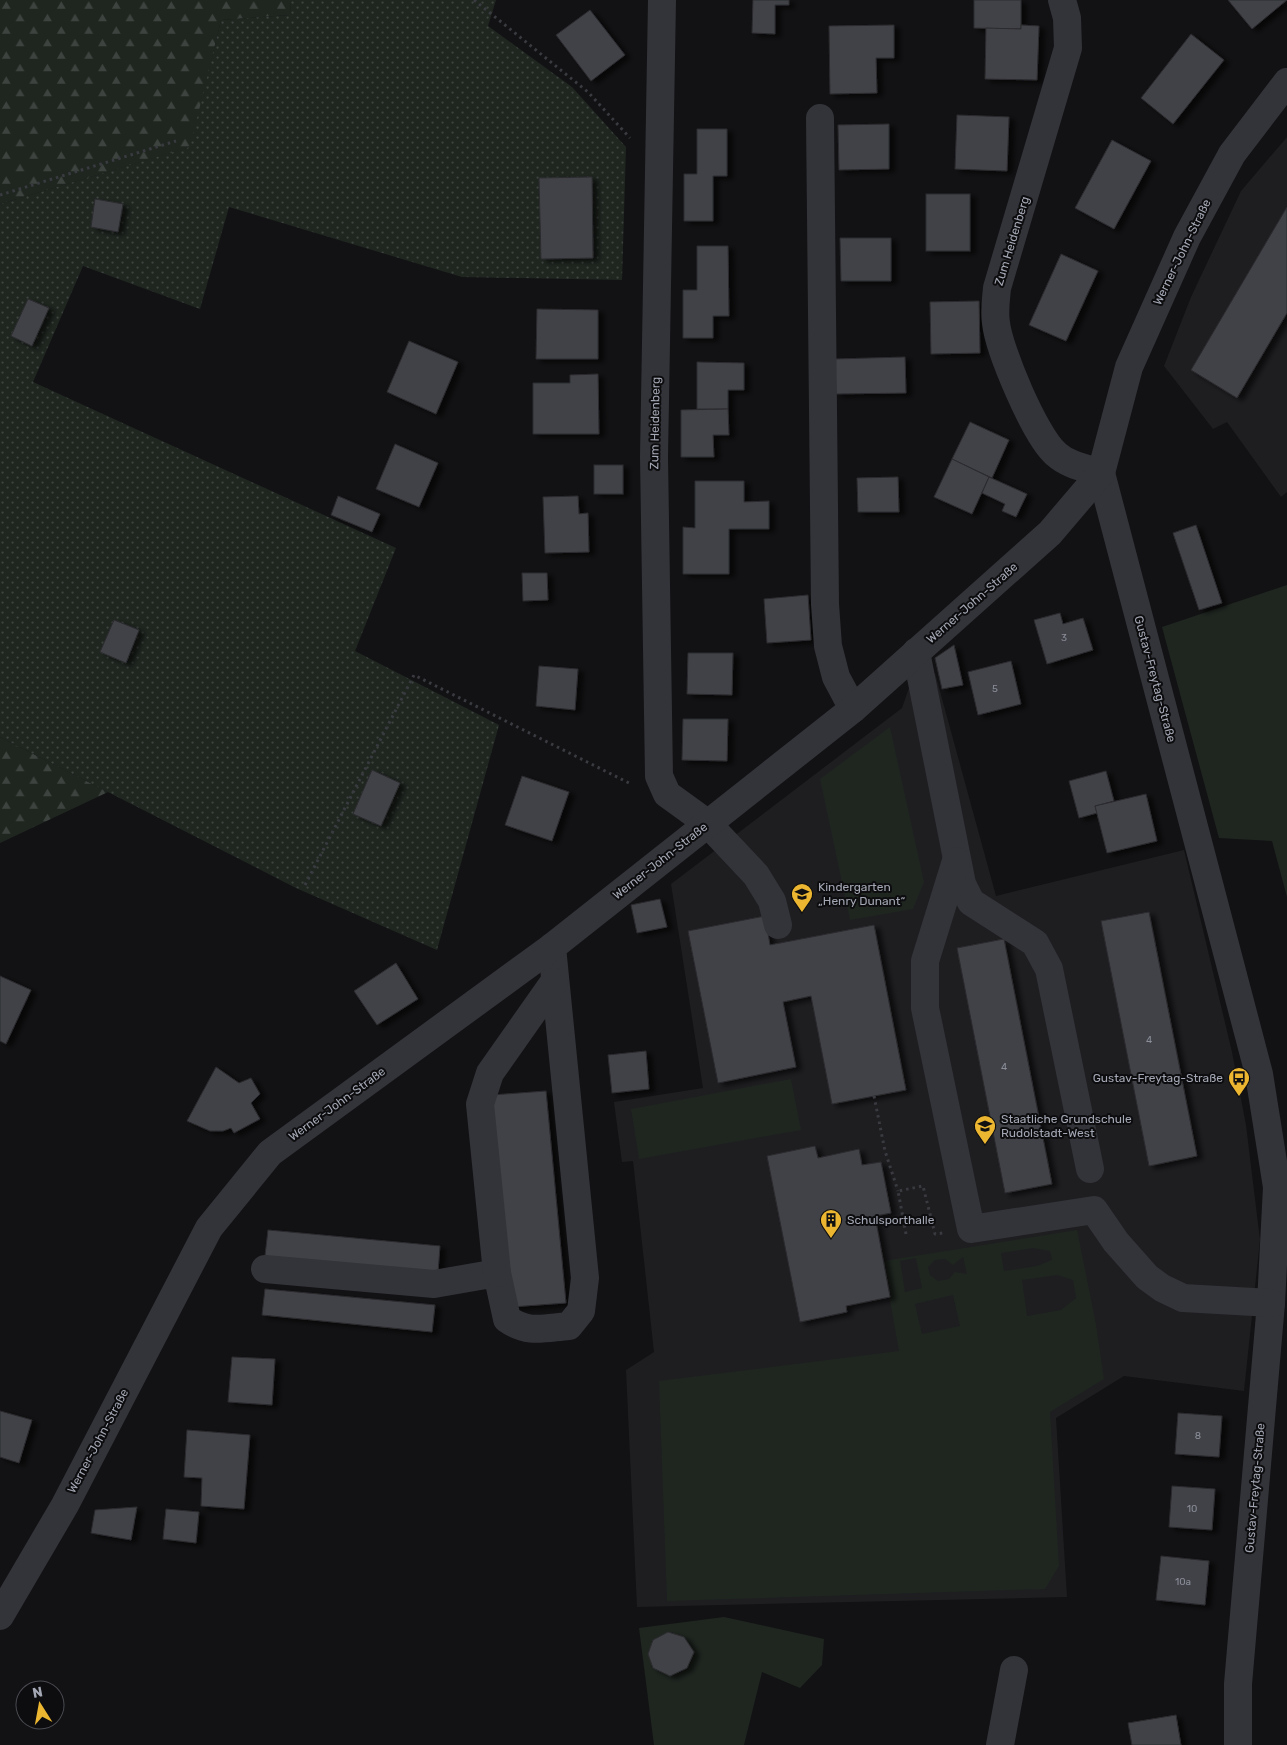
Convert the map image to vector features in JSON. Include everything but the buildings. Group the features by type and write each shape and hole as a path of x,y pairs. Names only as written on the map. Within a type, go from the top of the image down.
{"street":[{"name":"Zum Heidenberg","path":"662,0 654,496 659,776 667,794"},
{"name":"Zum Heidenberg","path":"1062,0 1067,18 1068,48 997,288 996,323 1002,348 1034,422 1055,453 1071,464 1101,473"},
{"name":"Werner-John-Straße","path":"0,1616 65,1504 209,1228 270,1153 552,947 853,709 1050,533 1101,473 1130,367 1187,237 1232,154 1287,82"},
{"path":"820,118 825,604 828,646 836,677 853,709"},
{"name":"Gustav-Freytag-Straße","path":"1101,473 1259,1074 1276,1187 1271,1303 1238,1684 1238,1745"},
{"path":"916,652 962,884 971,902 1035,943 1049,969 1090,1169"},
{"path":"667,794 707,823 756,876 772,901 778,925"},
{"path":"956,861 925,961 925,1008 971,1229 1094,1210 1116,1242 1147,1277 1162,1288 1183,1298 1271,1303"},
{"path":"552,947 584,1278 581,1311 569,1326 542,1329 520,1328 507,1319 498,1273 480,1104 490,1073 554,982"},
{"path":"265,1269 434,1284 498,1273"},
{"path":"1000,1745 1014,1670"}],"path":[{"path":"474,0 588,92 659,170"},
{"path":"0,195 176,141"},
{"path":"305,884 414,675 639,788 667,794"},
{"path":"874,1096 885,1151 898,1191 906,1234"},
{"path":"898,1191 923,1186 935,1234 971,1229"}],"shaded area":[{"path":"1287,137 1287,492 1281,497 1227,422 1213,429 1164,366 1191,297 1241,191"},
{"name":"Staatliche Grundschule Rudolstadt-West","path":"935,673 996,896 1184,850 1232,1052 1246,1125 1260,1240 1244,1391 1124,1376 1056,1418 1067,1597 637,1607 626,1370 654,1352 633,1161 622,1162 614,1102 703,1088 671,884 902,708 911,682"}],"green space":[{"path":"0,0 291,0 290,15 221,20 191,147 0,204"},
{"path":"291,0 496,0 488,26 572,87 626,147 622,280 462,277 229,207 200,309 83,266 33,382 396,548 355,651 499,725 437,950 296,888 0,737 0,204 190,147 221,20 290,15"},
{"path":"1287,585 1287,897 1272,841 1219,838 1162,627"},
{"path":"890,727 924,882 913,909 850,920 820,779"},
{"path":"0,737 108,792 0,843"},
{"path":"791,1079 801,1130 639,1159 631,1109"},
{"path":"1077,1230 1096,1325 1104,1379 1050,1412 1059,1566 1045,1589 667,1601 659,1381 899,1351 883,1261","holes":["1033,1248 1050,1251 1052,1260 1037,1266 1004,1271 1001,1253","963,1257 967,1274 955,1272 949,1279 938,1281 930,1275 928,1267 935,1260 945,1259 953,1265","916,1258 922,1288 905,1292 900,1261","1057,1275 1073,1280 1076,1298 1061,1310 1027,1316 1022,1280","953,1295 960,1326 922,1334 915,1304"]},
{"path":"724,1617 824,1639 822,1665 800,1688 762,1672 744,1745 654,1745 639,1628"}],"place":[{"name":"Kindergarten „Henry Dunant“","path":"802,913"},
{"name":"Gustav-Freytag-Straße","path":"1239,1097"},
{"name":"Staatliche Grundschule Rudolstadt-West","path":"985,1145"},
{"name":"Schulsporthalle","path":"831,1239"}]}
